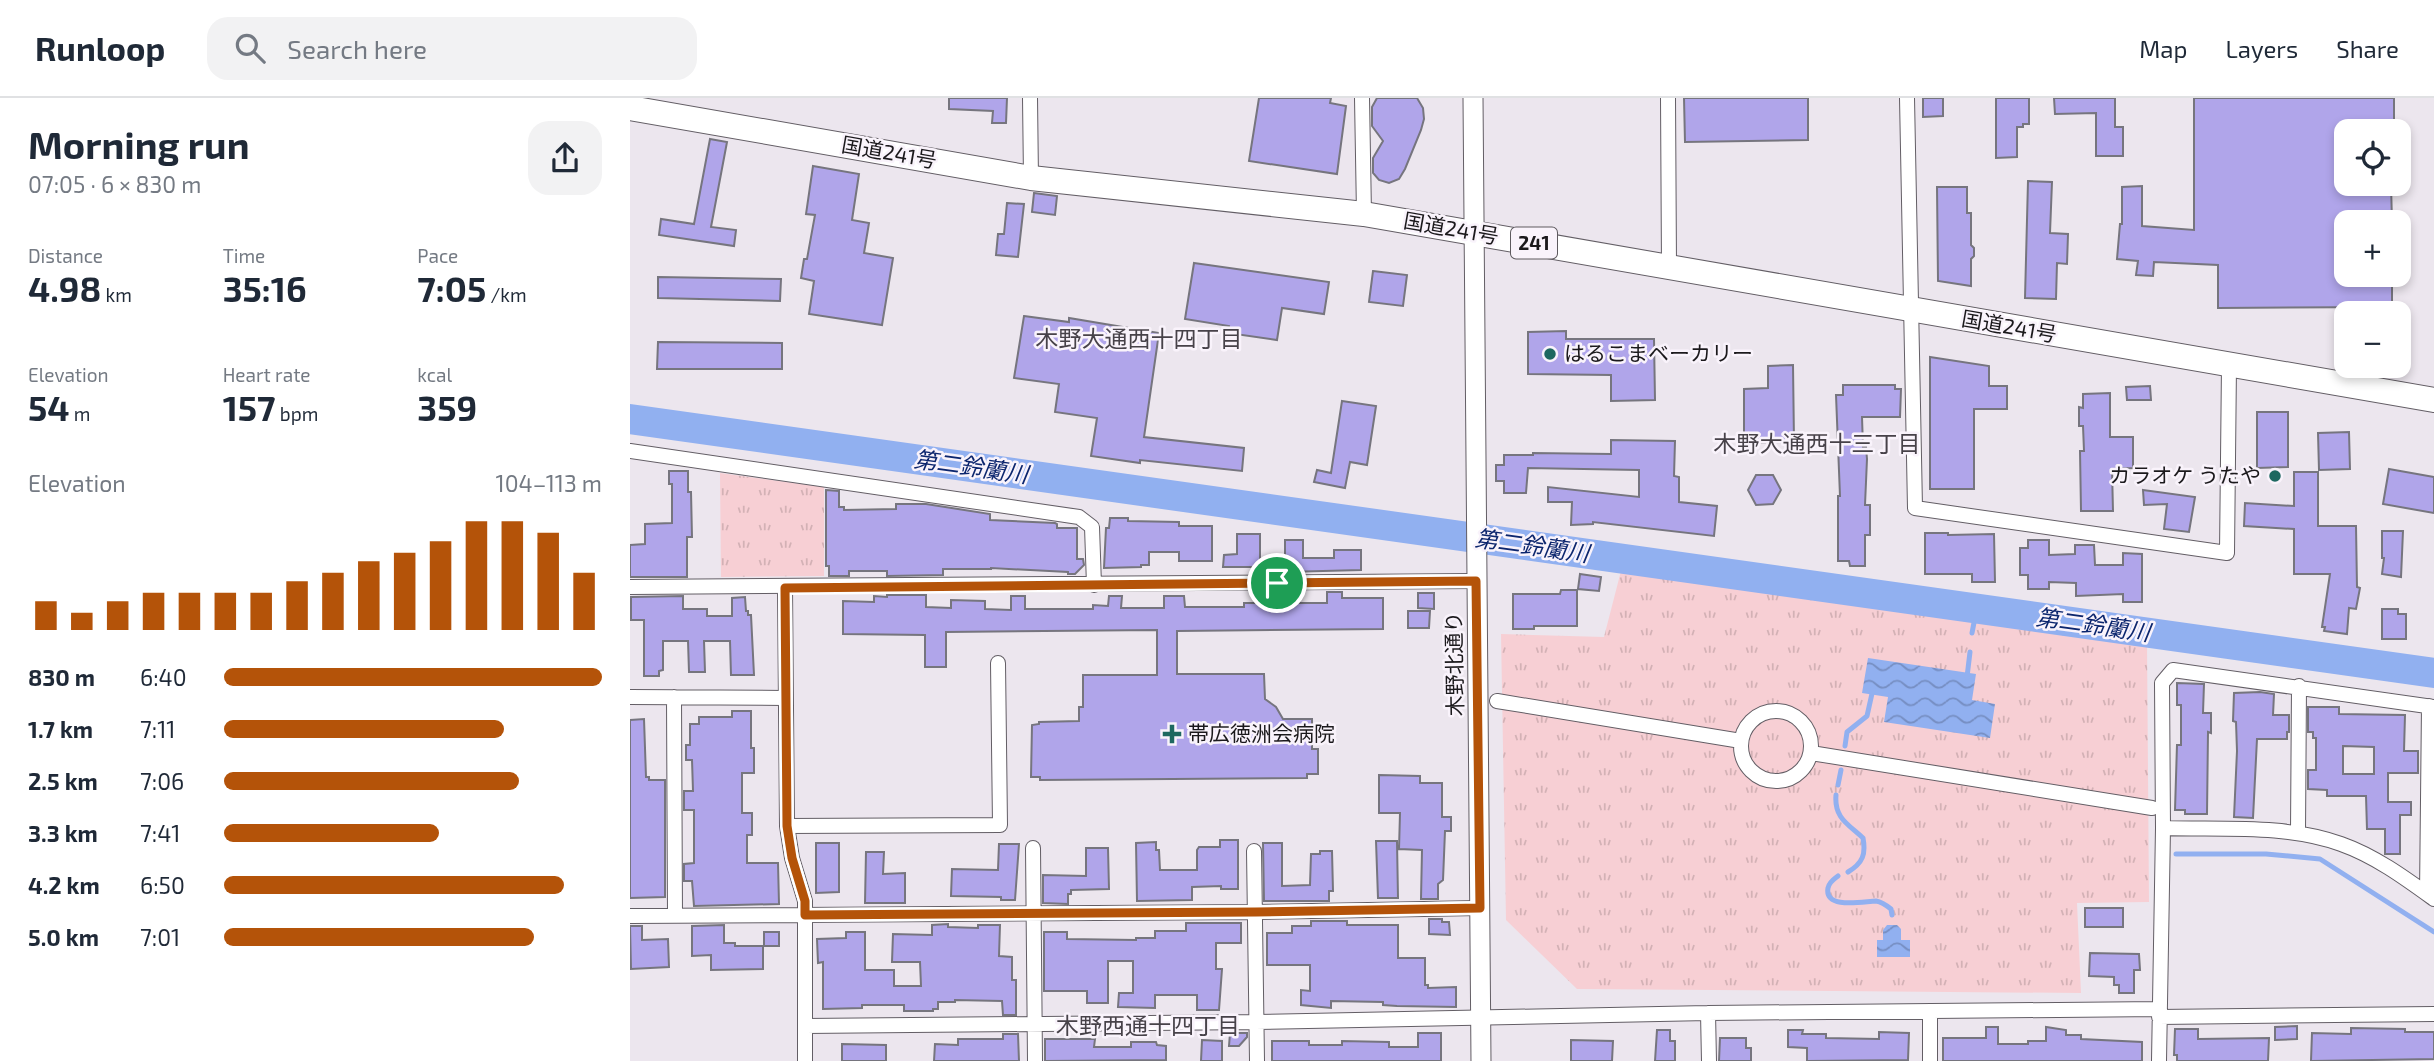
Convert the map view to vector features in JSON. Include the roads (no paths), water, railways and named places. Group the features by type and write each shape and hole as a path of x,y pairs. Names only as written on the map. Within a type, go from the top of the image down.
{"highway":[{"name":"国道241号","path":"630,108 1031,178 1364,214 2434,400"}],"street":[{"path":"1030,98 1031,178"},
{"path":"1362,98 1364,214"},
{"name":"木野北通り","path":"1473,98 1481,1061"},
{"path":"1668,98 1669,266"},
{"path":"1907,98 1915,508 2228,553 2229,365"},
{"path":"630,451 1079,517 1092,527 1094,585"},
{"path":"630,587 1476,581"},
{"path":"785,588 787,826 792,858 805,901 805,1061"},
{"path":"787,826 1000,825 998,663"},
{"path":"2159,1061 2163,828 2162,683 2173,670 2431,707 2431,897"},
{"path":"2298,832 2299,686"},
{"path":"630,697 785,698"},
{"path":"674,697 675,915"},
{"path":"1497,701 1741,741"},
{"path":"1768,711 1782,711 1796,716 1805,726 1811,739 1811,753 1807,765 1799,774 1788,780 1764,780 1746,765 1741,753 1741,741 1745,728 1755,717 1768,711"},
{"path":"1811,753 2152,808"},
{"path":"2163,828 2298,832 2339,843 2370,856 2431,897"},
{"path":"1033,848 1035,1061"},
{"path":"1254,851 1257,1061"},
{"path":"630,916 1480,908"},
{"path":"1930,1012 1930,1061"},
{"path":"805,1026 1256,1022 1708,1013 2434,1014"},
{"path":"1708,1013 1709,1061"}],"water":[{"path":"1868,658 1976,674 1972,700 1995,704 1990,738 1884,722 1888,697 1862,693"},
{"path":"1887,925 1897,925 1901,929 1901,940 1910,940 1910,957 1877,957 1877,940 1883,940 1883,930"}],"waterway":[{"name":"第二鈴蘭川","path":"630,419 2434,673"},
{"path":"1972,633 1977,607"},
{"path":"1967,677 1970,652"},
{"path":"1845,746 1847,732 1867,716 1873,689"},
{"path":"1838,785 1841,770"},
{"path":"1836,795 1840,815 1863,838 1862,858 1848,872"},
{"path":"2176,854 2266,854 2320,859 2434,932"},
{"path":"1838,876 1828,888 1828,895 1832,899 1846,903 1878,901 1891,909 1892,915"}],"place":[{"name":"はるこまベーカリー","path":"1550,354"},
{"name":"カラオケ うたや","path":"2275,476"},
{"name":"帯広徳洲会病院","path":"1172,734"}],"district":[{"name":"木野大通西十四丁目","path":"1139,339"},
{"name":"木野大通西十三丁目","path":"1817,444"},
{"name":"木野西通十四丁目","path":"1148,1026"}]}
